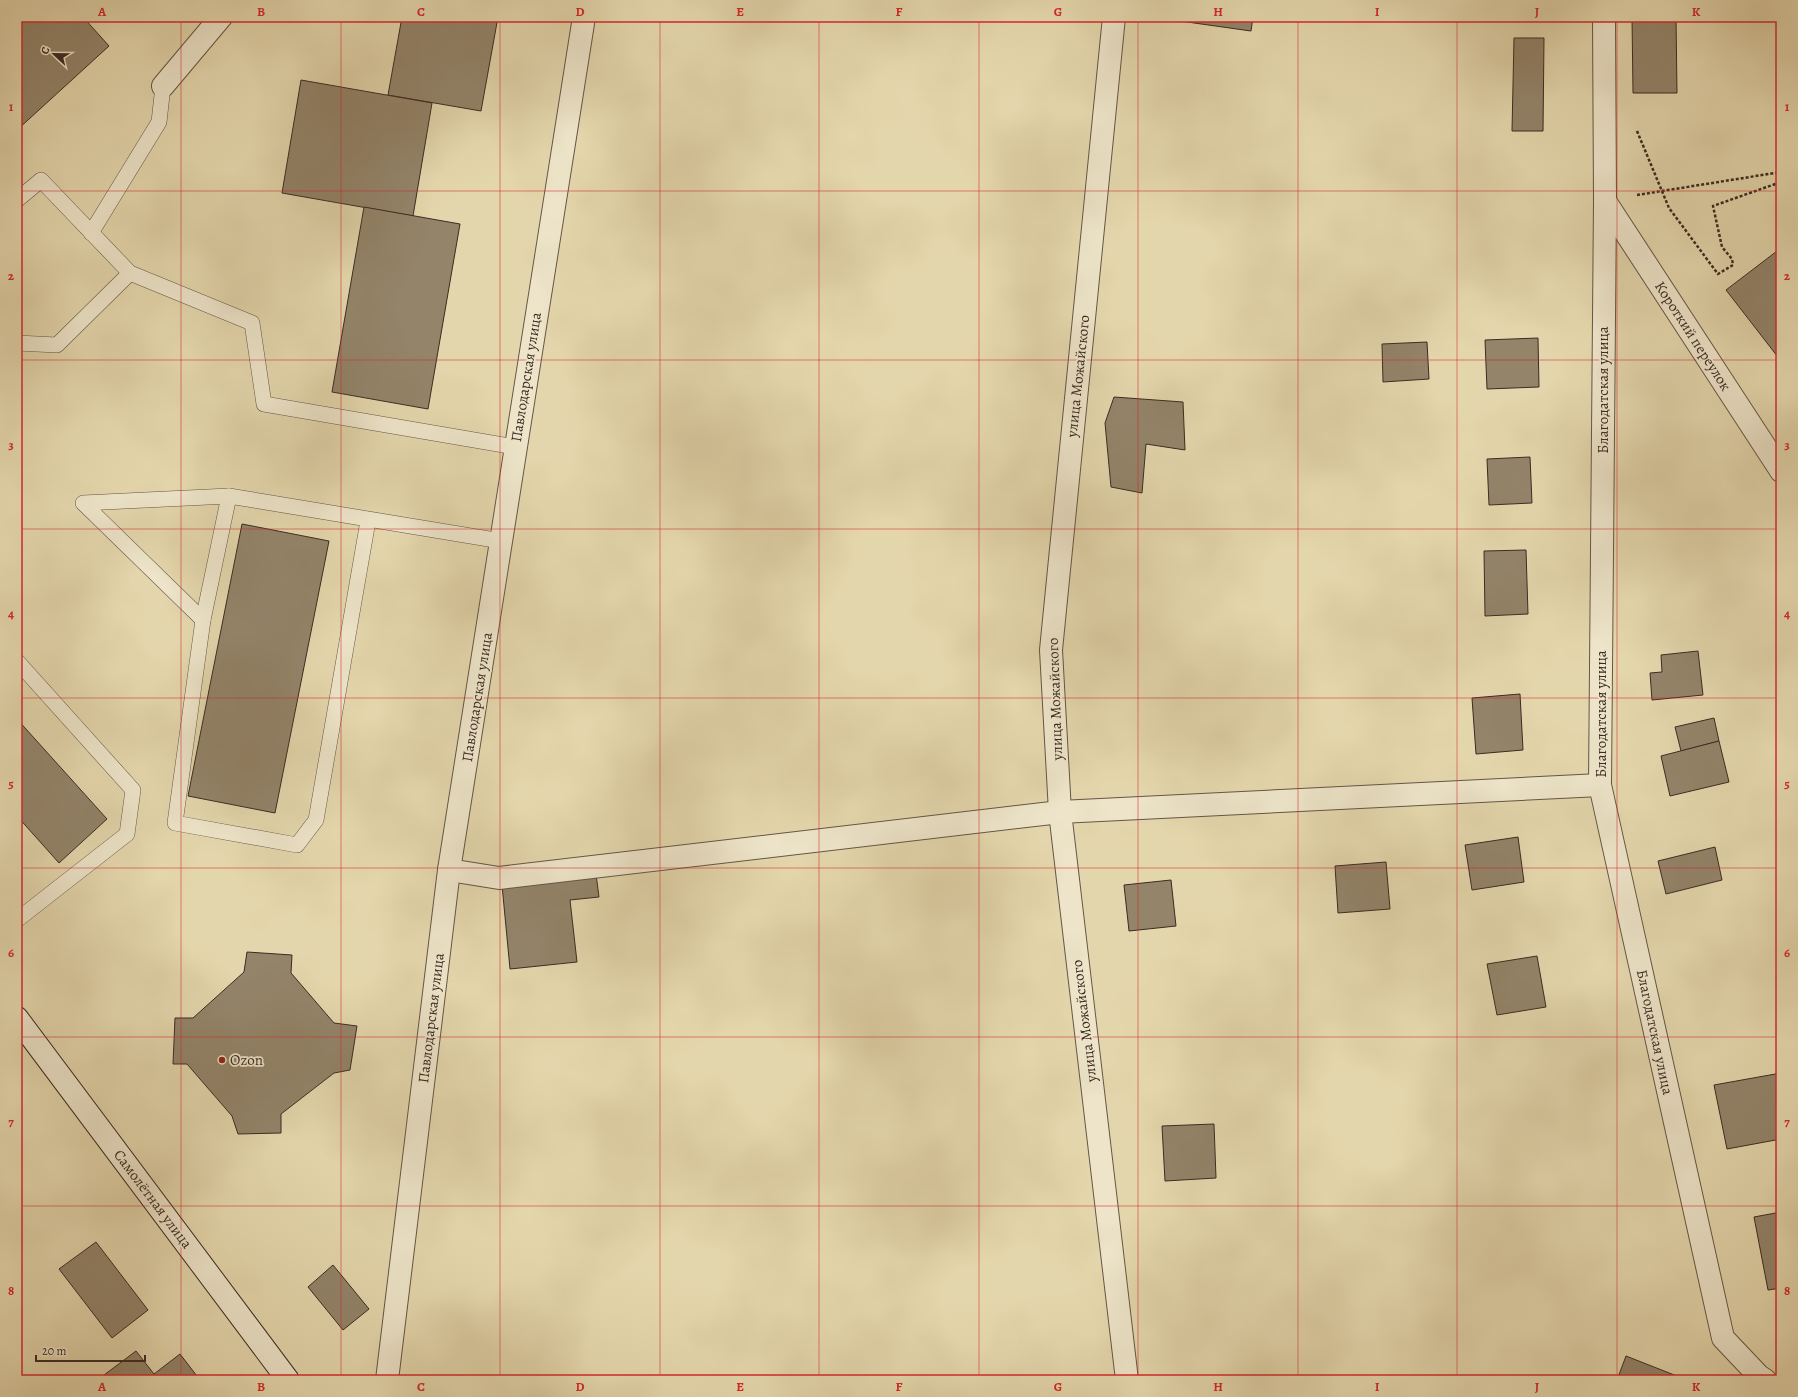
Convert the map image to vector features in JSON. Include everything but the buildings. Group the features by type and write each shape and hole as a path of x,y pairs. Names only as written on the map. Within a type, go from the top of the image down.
{"street":[{"path":"163,86 221,17"},
{"name":"Павлодарская улица","path":"386,1380 449,870 584,17"},
{"name":"улица Можайского","path":"1114,17 1051,650 1060,812 1127,1380"},
{"name":"Благодатская улица","path":"1604,17 1605,201 1600,785 1723,1338 1759,1376 1765,1380"},
{"name":"Короткий переулок","path":"1605,201 1781,471"},
{"path":"449,870 499,878 1060,812 1600,785"},
{"name":"Самолётная улица","path":"17,1018 288,1380"}],"lane":[{"path":"91,233 159,122 163,86"},
{"path":"17,200 41,180 130,274 252,323 264,404 515,447"},
{"path":"17,343 57,345 130,274"},
{"path":"203,620 83,503 229,496 501,541"},
{"path":"229,496 203,620 175,822 297,845 316,820 368,520"},
{"path":"17,661 133,790 127,834 17,920"}],"path":[{"path":"1636,129 1670,208 1718,274 1733,265 1732,259 1722,247 1713,206 1781,182"},
{"path":"1605,201 1781,172"}],"place":[{"name":"Ozon","path":"222,1060"}]}
